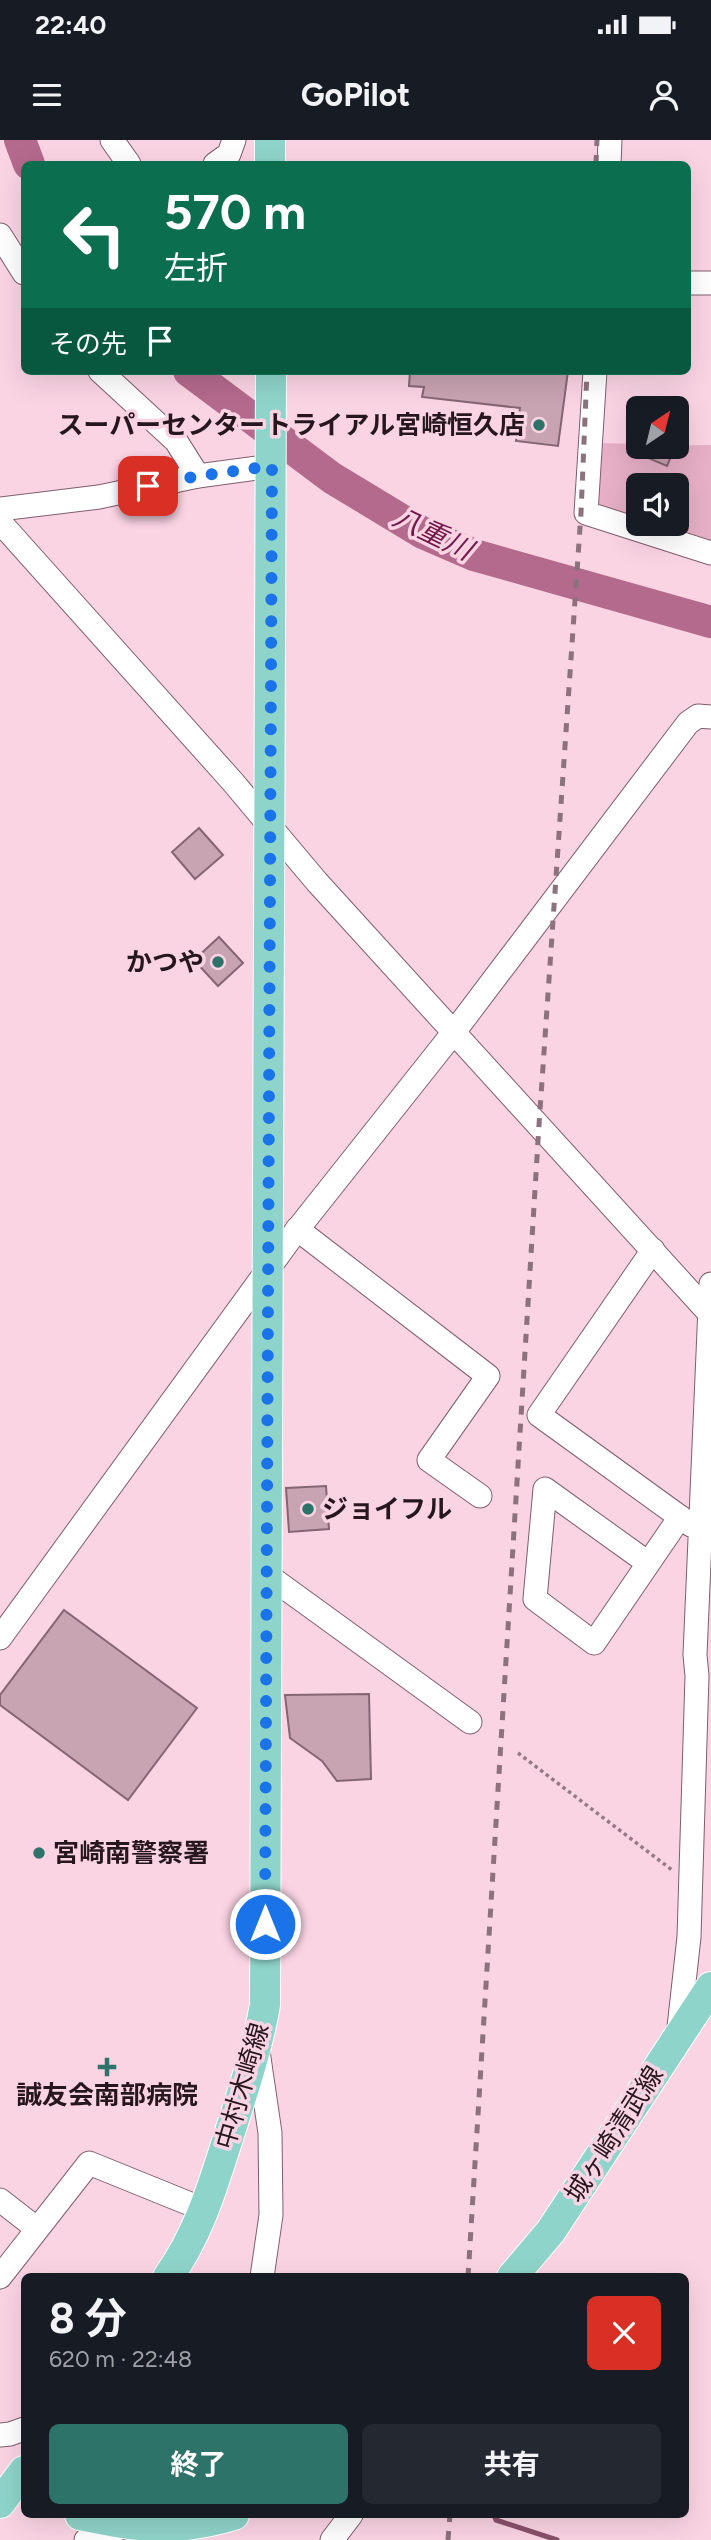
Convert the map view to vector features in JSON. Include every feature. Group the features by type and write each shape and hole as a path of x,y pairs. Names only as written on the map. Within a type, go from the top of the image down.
{"main road":[{"path":"270,140 270,161"},
{"name":"中村木崎線","path":"170,2273 205,2210 257,2048 265,2005 271,375"},
{"name":"城ヶ崎清武線","path":"515,2273 551,2231 711,1987"},
{"path":"88,2518 127,2533 222,2522"}],"street":[{"path":"112,140 126,161"},
{"path":"219,161 229,154 234,140"},
{"path":"609,161 610,140"},
{"path":"0,235 21,268"},
{"path":"691,283 711,282"},
{"path":"104,375 176,441 198,476"},
{"path":"595,375 586,513 711,553"},
{"path":"0,509 99,497 198,476 272,466"},
{"path":"0,522 269,827 710,1314"},
{"path":"0,1638 297,1230 454,1032 688,723 698,716 711,717"},
{"path":"297,1230 488,1376 429,1460 480,1496"},
{"path":"653,1250 539,1415 705,1536"},
{"path":"678,2036 689,1937 705,1536 711,1283"},
{"path":"648,1563 545,1489 535,1599 594,1643 680,1517"},
{"path":"267,1574 470,1721"},
{"path":"257,2048 270,2133 271,2215 263,2273"},
{"path":"0,2277 89,2163 205,2210"},
{"path":"0,2200 36,2228"},
{"path":"0,2435 21,2430"},
{"path":"332,2540 349,2518"},
{"path":"86,2540 127,2533"}],"path":[{"path":"518,1754 690,1884"}],"shaded area":[{"path":"596,443 626,444 626,459 689,459 690,445 711,445 711,542 689,536 689,473 626,473 626,518 591,508"}],"building":[{"name":"スーパーセンタートライアル宮崎恒久店","path":"410,375 567,375 558,446 516,441 520,408 422,397 424,387 409,386"},
{"path":"651,459 670,459 667,466"},
{"path":"199,828 223,855 195,879 172,852"},
{"name":"かつや","path":"219,937 243,963 218,986 194,960"},
{"name":"ジョイフル","path":"326,1486 329,1529 289,1532 286,1488"},
{"path":"64,1610 197,1708 128,1800 0,1705 0,1695"},
{"path":"369,1694 371,1779 337,1781 322,1761 290,1738 285,1695"}],"waterway":[{"name":"八重川","path":"20,140 28,161"},
{"name":"八重川","path":"194,375 332,478 423,533 474,555 711,622"},
{"path":"495,2518 557,2540"}],"railway":[{"path":"596,161 597,140"},
{"path":"468,2273 539,1125 581,513 587,375"},
{"path":"448,2540 450,2518"}],"place":[{"name":"スーパーセンタートライアル宮崎恒久店","path":"539,425"},
{"name":"かつや","path":"218,962"},
{"name":"ジョイフル","path":"308,1509"},
{"name":"宮崎南警察署","path":"39,1853"},
{"name":"誠友会南部病院","path":"107,2067"}],"route":[{"path":"148,486 272,466 265,1924"}]}
